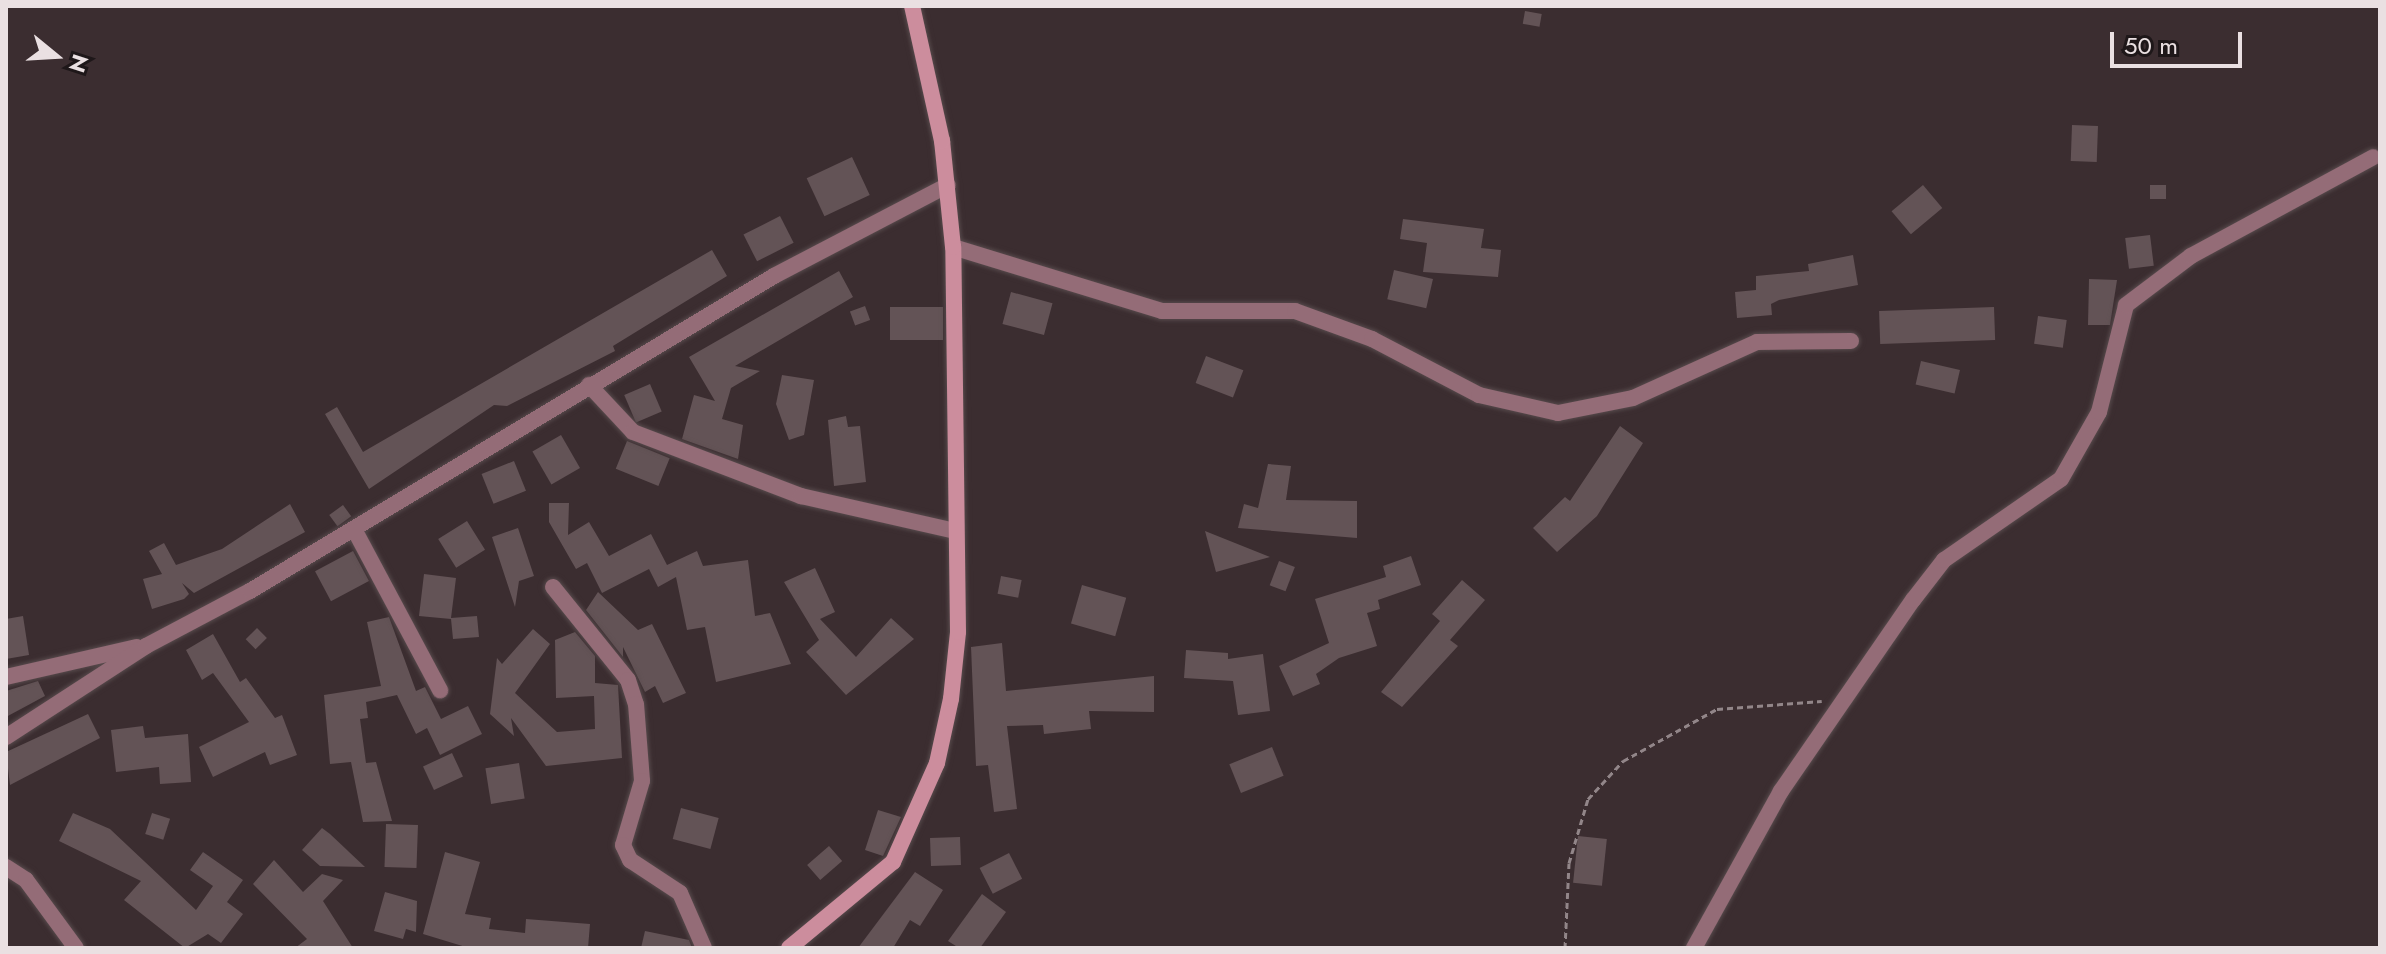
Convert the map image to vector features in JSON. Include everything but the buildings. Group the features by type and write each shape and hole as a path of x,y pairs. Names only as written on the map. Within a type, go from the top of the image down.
{"street":[{"path":"789,948 893,862 937,763 956,665 953,247 948,185 912,6"},
{"path":"1694,948 1781,791 1944,560 2061,479 2099,412 2126,305 2191,256 2373,157"},
{"path":"6,737 146,646 354,529 589,385 831,244 948,185"},
{"path":"953,247 1162,311 1295,311 1372,339 1479,395 1558,413 1633,398 1757,342 1851,341"},
{"path":"589,385 633,432 801,496 955,531"},
{"path":"354,529 440,690"},
{"path":"553,587 628,680 636,704 642,781 626,853 680,893 704,948"},
{"path":"6,677 146,646"},
{"path":"6,867 26,880 76,948"}],"path":[{"path":"1565,948 1569,863 1588,799 1623,761 1717,709 1817,703 1849,692"}]}
